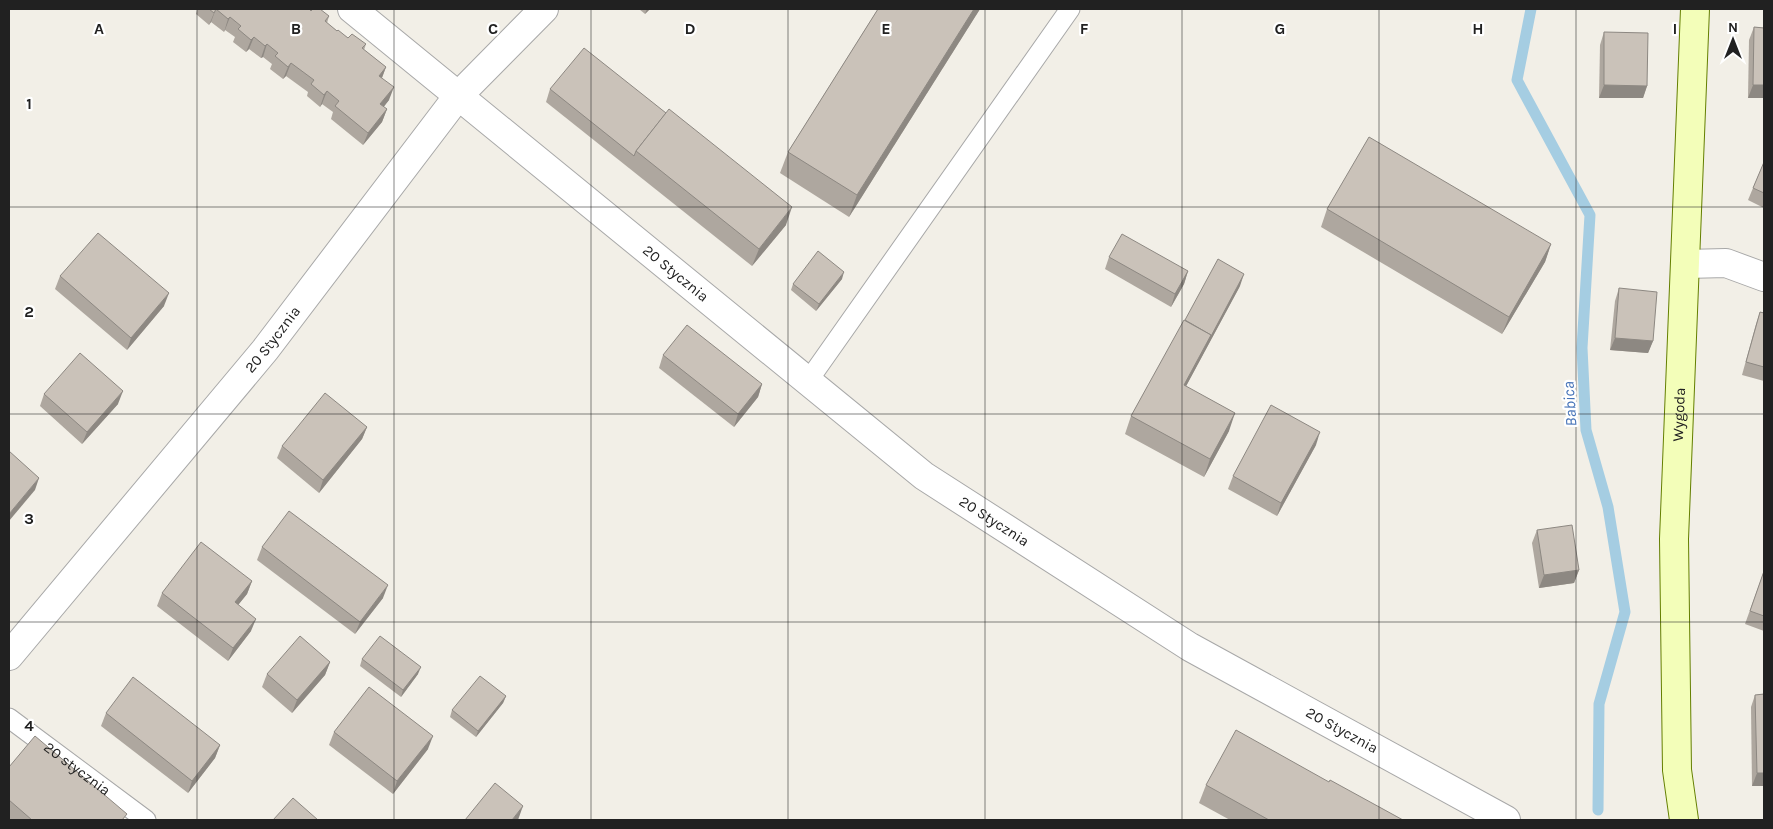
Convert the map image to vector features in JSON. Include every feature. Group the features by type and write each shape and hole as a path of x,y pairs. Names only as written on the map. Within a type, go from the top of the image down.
{"street":[{"path":"352,9 458,96 544,9"},
{"name":"Wygoda","path":"1684,820 1677,770 1674,539 1695,9"},
{"name":"20 Stycznia","path":"9,656 265,350 458,96 924,476 1190,647 1506,820"},
{"path":"1686,264 1726,263 1764,277"}],"lane":[{"path":"808,381 1070,9"},
{"name":"20 stycznia","path":"9,718 146,820"}],"building":[{"path":"216,9 309,9 311,11 313,9 320,9 329,16 325,21 348,38 352,34 366,44 362,48 386,67 379,76 394,87 380,104 387,109 368,133 335,106 339,101 327,91 324,95 311,84 314,80 291,63 288,67 275,56 278,53 267,44 265,46 254,37 251,40 238,29 241,26 230,17 228,19"},
{"path":"878,9 974,9 857,195 788,152"},
{"path":"1754,27 1764,28 1764,85 1753,85"},
{"path":"1604,32 1648,33 1647,86 1604,85"},
{"path":"584,48 666,113 634,156 550,89"},
{"path":"669,109 792,207 759,249 636,151"},
{"path":"1369,137 1551,244 1509,317 1327,209"},
{"path":"1764,162 1764,193 1753,188"},
{"path":"98,233 169,293 131,338 60,276"},
{"path":"1122,234 1188,271 1175,294 1109,257"},
{"path":"818,251 844,272 819,304 793,284"},
{"path":"1218,259 1244,274 1209,340 1211,335 1185,320"},
{"path":"1619,288 1657,292 1653,341 1615,338"},
{"path":"1760,312 1764,313 1764,367 1746,362"},
{"path":"1184,320 1211,335 1184,385 1235,413 1210,459 1131,416"},
{"path":"687,325 762,384 738,414 663,355"},
{"path":"80,353 123,391 87,432 44,394"},
{"path":"325,393 367,427 323,480 282,446"},
{"path":"1271,405 1320,432 1281,503 1233,476"},
{"path":"9,451 39,478 9,514"},
{"path":"289,511 388,585 360,622 262,547"},
{"path":"1572,525 1579,570 1544,575 1537,530"},
{"path":"201,542 252,581 235,602 256,619 233,648 162,593"},
{"path":"1764,571 1764,616 1750,611"},
{"path":"300,636 330,662 297,700 267,674"},
{"path":"380,636 421,667 403,690 362,659"},
{"path":"480,676 506,696 478,731 452,710"},
{"path":"133,677 220,745 192,781 106,713"},
{"path":"369,687 433,736 397,781 334,732"},
{"path":"1764,694 1764,773 1757,773 1755,695"},
{"path":"1236,730 1329,782 1330,780 1403,820 1269,820 1206,785"},
{"path":"35,736 127,814 122,820 32,820 9,800 9,767"},
{"path":"495,783 523,806 512,820 465,820"},
{"path":"293,798 318,820 273,820"}],"waterway":[{"name":"Babica","path":"1531,9 1517,80 1590,215 1582,348 1586,430 1608,507 1625,612 1599,704 1598,810"}]}
